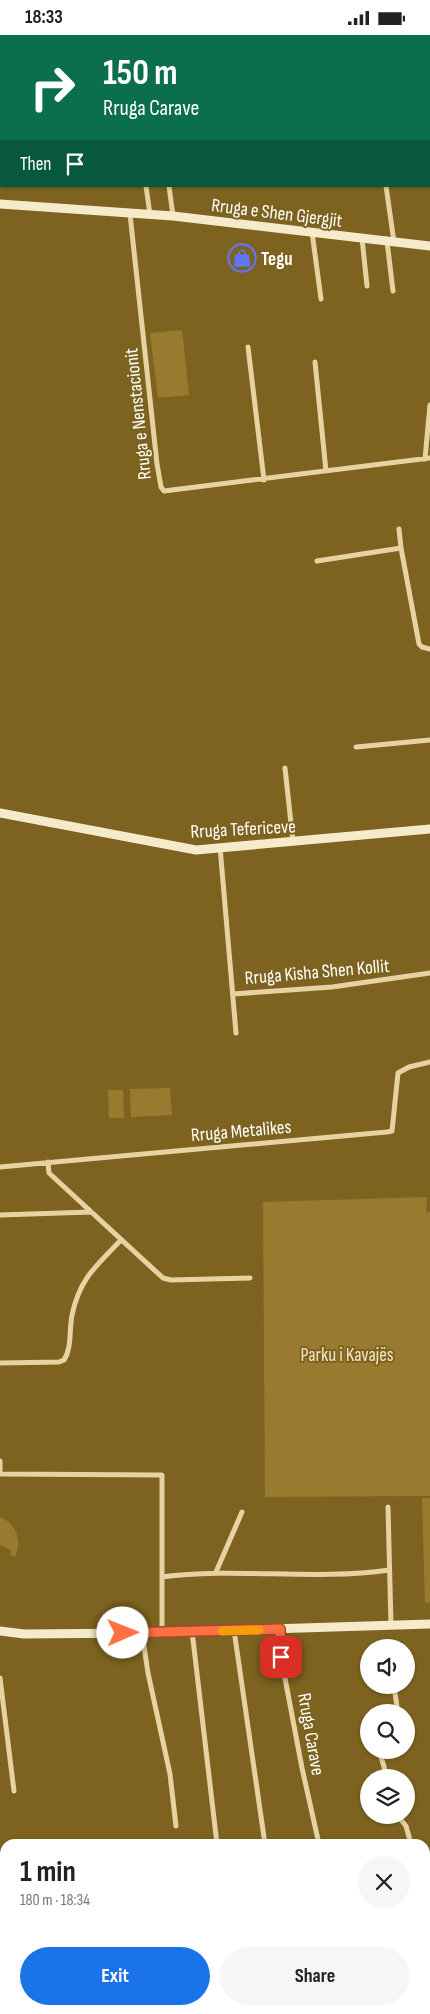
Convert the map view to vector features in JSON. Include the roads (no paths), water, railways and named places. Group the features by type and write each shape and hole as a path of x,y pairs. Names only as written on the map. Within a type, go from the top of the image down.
{"street":[{"path":"146,187 150,215"},
{"path":"169,187 173,216"},
{"path":"386,187 393,291"},
{"name":"Rruga e Shen Gjergjit","path":"0,203 173,216 430,246"},
{"name":"Rruga e Nenstacionit","path":"130,214 160,487 168,492 428,459"},
{"path":"312,232 321,299"},
{"path":"362,238 367,286"},
{"path":"248,347 264,480"},
{"path":"315,362 326,471"},
{"path":"428,459 430,405"},
{"path":"399,529 419,644 430,649"},
{"path":"317,561 401,548"},
{"path":"356,747 430,740"},
{"path":"285,768 293,842"},
{"name":"Rruga Tefericeve","path":"0,813 183,849 209,850 220,847 430,829"},
{"name":"Rruga Kisha Shen Kollit","path":"220,847 233,994 323,988 430,973"},
{"path":"233,994 236,1033"},
{"name":"Rruga Metalikes","path":"0,1167 388,1132 392,1131 398,1073 430,1062"},
{"path":"48,1162 50,1173 166,1279 250,1278"},
{"path":"0,1215 92,1212"},
{"path":"0,1363 59,1362 64,1360 68,1350 71,1317 82,1281 122,1240"},
{"path":"0,1461 0,1474 162,1475 162,1632"},
{"path":"388,1507 391,1625"},
{"path":"216,1572 242,1512"},
{"path":"162,1577 216,1572 274,1574 389,1570"},
{"path":"0,1631 24,1634 142,1633 430,1624"},
{"name":"Rruga Carave","path":"280,1629 281,1657 318,1839"},
{"path":"234,1630 264,1839"},
{"path":"192,1631 216,1839"},
{"path":"142,1633 148,1673 170,1774 176,1826"},
{"path":"0,1678 14,1791"},
{"path":"405,1824 410,1839"}],"place":[{"name":"Tegu","path":"242,258"}],"park label":[{"name":"Parku i Kavajës","path":"347,1354"}]}
